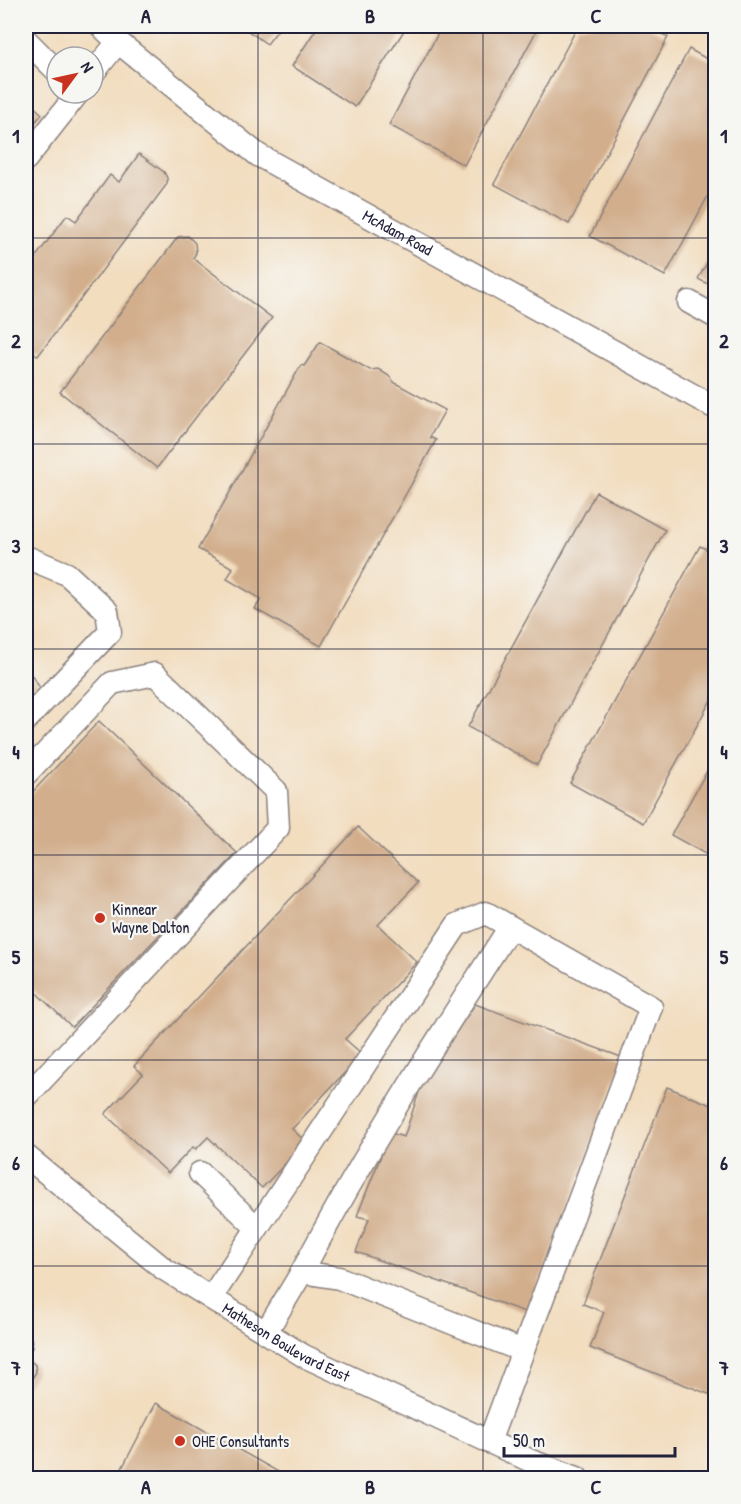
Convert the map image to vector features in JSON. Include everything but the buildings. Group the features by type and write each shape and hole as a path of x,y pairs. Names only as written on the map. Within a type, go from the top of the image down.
{"street":[{"name":"McAdam Road","path":"111,32 258,155 716,408"},
{"path":"26,40 45,58"},
{"path":"26,159 69,105"},
{"path":"689,302 716,317"},
{"path":"26,557 67,574 107,611 110,632 26,720"},
{"path":"26,774 112,683 155,674 276,791 278,828 26,1097"},
{"path":"211,1298 457,925 486,913 651,1007 489,1442"},
{"path":"266,1332 413,1078 510,927"},
{"name":"Matheson Boulevard East","path":"26,1156 164,1269 304,1356 531,1461 578,1479"},
{"path":"200,1173 257,1228"},
{"path":"302,1272 339,1278 523,1351"}],"place":[{"name":"Kinnear Wayne Dalton","path":"100,918"},
{"name":"OHE Consultants","path":"180,1441"}]}
